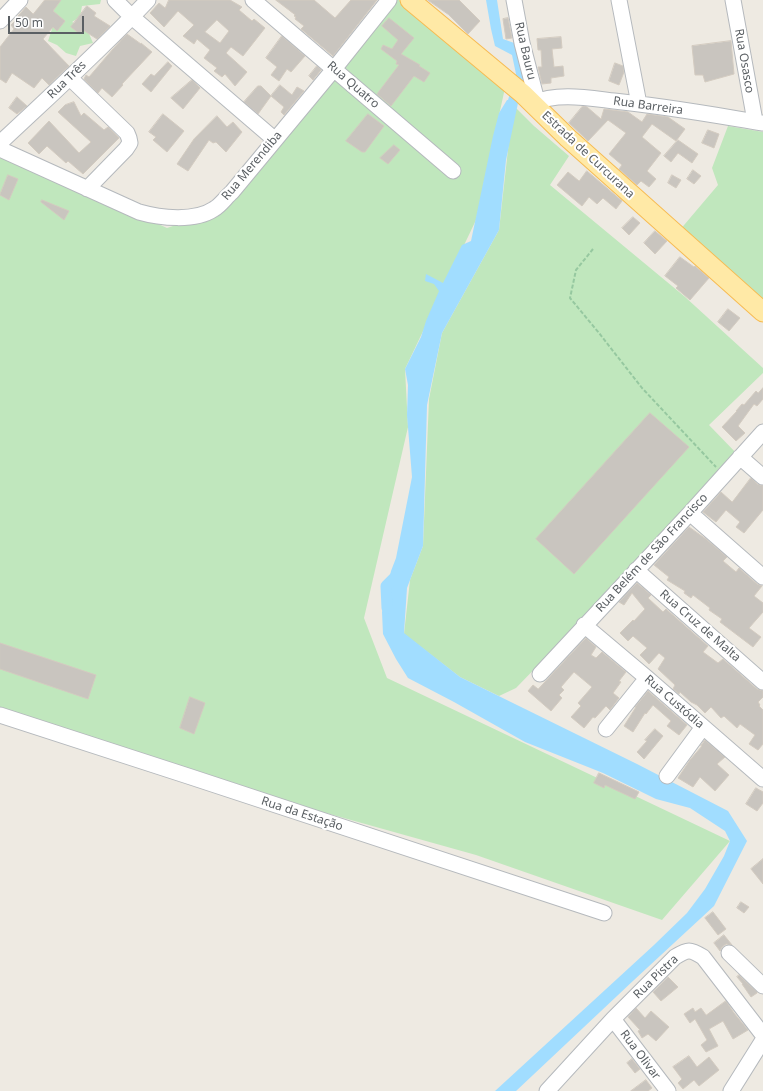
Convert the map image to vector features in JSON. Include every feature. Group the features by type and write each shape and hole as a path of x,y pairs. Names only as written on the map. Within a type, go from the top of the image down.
{"main road":[{"name":"Estrada de Curcurana","path":"410,0 531,100 568,138 763,312"}],"street":[{"path":"0,21 20,0"},
{"path":"115,0 132,17 274,140"},
{"name":"Rua Três","path":"0,143 70,78 148,0"},
{"name":"Rua Quatro","path":"253,0 453,171"},
{"name":"Rua Merendiba","path":"0,149 138,212 153,216 172,217 201,214 215,209 334,69 389,0"},
{"name":"Rua Bauru","path":"514,0 531,100"},
{"path":"619,0 639,104"},
{"name":"Rua Osasco","path":"733,0 759,122"},
{"path":"70,78 127,133 130,143 87,189"},
{"name":"Rua Barreira","path":"531,100 570,97 639,104 759,122"},
{"name":"Rua Belém de São Francisco","path":"540,674 584,625 690,513 763,432"},
{"path":"740,457 763,477"},
{"path":"690,513 763,576"},
{"name":"Rua Cruz de Malta","path":"636,570 763,682"},
{"name":"Rua Custódia","path":"584,625 763,779"},
{"path":"606,729 647,678"},
{"name":"Rua da Estação","path":"0,715 604,913"},
{"path":"667,776 703,727"},
{"name":"Rua Pistra","path":"547,1091 613,1019 675,957 684,952 694,951 703,957 762,1042"},
{"path":"729,953 763,986"},
{"name":"Rua Olivar","path":"613,1019 668,1091"},
{"path":"731,1091 762,1042"}],"path":[{"path":"593,249 576,270 570,298 642,388 723,475"}],"green space":[{"path":"58,0 101,0 100,4 82,6 80,17 72,22 87,29 93,43 80,46 76,56 66,53 57,45 48,41 52,29 49,22"},
{"path":"389,0 399,0 505,88 476,220 405,369 408,427 364,618 387,678 730,841 662,920 476,855 158,766 0,710 0,152 167,228 218,211"},
{"path":"513,105 534,126 569,156 550,185 684,296 763,368 763,373 709,425 740,457 516,688 499,696 460,677 404,634 410,580 423,546 429,399 442,333 499,230"},
{"path":"728,126 763,132 763,303 679,231 718,185 712,168"}],"water":[{"path":"486,0 497,0 503,39 517,44 526,78 518,103 506,160 499,230 442,333 427,405 423,546 407,588 404,633 460,677 637,764 728,811 747,841 714,906 516,1091 495,1091 687,913 705,889 724,856 730,841 725,831 690,808 656,799 603,773 525,742 408,678 383,634 382,612 391,571 396,558 412,477 407,415 408,385 405,369 421,337 439,291 434,284 425,281 426,274 443,283 462,245 471,241 499,113 508,100 516,74 512,55 495,46"}],"building":[{"path":"45,0 61,0 53,11 65,21 57,31 53,27 43,39 69,66 49,85 42,78 34,88 12,73 6,83 0,79 0,47 14,29 11,25 26,7 33,14"},
{"path":"169,0 230,0 242,7 239,10 252,21 254,19 265,28 243,56 231,47 226,53 247,72 235,86 225,74 222,77 214,71 217,68 204,58 210,50 197,39 194,44 183,36 194,25 178,11 164,27 150,13 159,3 165,8","holes":["217,20 229,31 220,43 205,32"]},
{"path":"276,0 314,0 335,18 351,0 377,0 333,56 301,29 304,26 295,19 295,15"},
{"path":"428,0 459,0 480,21 468,34 449,15"},
{"path":"87,6 96,13 94,16 110,26 97,39 83,30 80,34 71,27"},
{"path":"389,18 414,38 401,54 420,65 419,66 430,73 424,82 414,76 391,106 377,94 399,65 396,64 397,61 381,49 383,45 392,49 398,40 382,26"},
{"path":"508,18 512,38 506,39 503,19"},
{"path":"127,34 152,52 112,97 102,88 98,93 84,79 86,75 89,77"},
{"path":"282,36 305,56 291,72 287,69 279,81 271,75 277,67 266,58"},
{"path":"561,37 562,48 552,49 554,67 563,66 564,76 551,78 551,83 542,84 538,67 542,67 541,50 538,50 537,39"},
{"path":"731,41 734,74 705,82 703,75 695,75 692,46"},
{"path":"168,62 172,66 151,92 142,84 151,74 154,76"},
{"path":"615,63 623,66 624,72 619,85 609,81"},
{"path":"317,66 321,70 313,80 309,76"},
{"path":"192,80 200,88 183,109 171,98"},
{"path":"280,85 292,95 297,87 304,91 284,115 281,112 284,107 271,96"},
{"path":"258,86 261,86 271,96 258,114 244,102"},
{"path":"17,97 27,106 17,114 9,108"},
{"path":"74,102 81,116 84,113 104,130 108,127 119,138 83,174 68,161 66,163 47,146 39,154 28,143 49,121 79,153 91,142 58,112 65,105"},
{"path":"583,106 587,107 601,119 604,109 628,112 642,122 647,114 668,117 685,129 676,141 652,124 642,137 661,153 647,171 656,179 649,187 641,181 637,185 619,169 622,165 609,154 626,133 608,120 588,141 569,123"},
{"path":"163,114 184,131 167,152 153,140 156,137 149,132"},
{"path":"368,114 384,126 365,152 362,152 346,141"},
{"path":"217,116 227,127 233,122 242,132 226,152 216,142 213,143 209,140 188,171 177,164 194,139"},
{"path":"708,130 719,134 714,148 702,143"},
{"path":"678,140 698,154 692,163 678,153 671,162 664,156"},
{"path":"394,145 400,150 388,164 380,158"},
{"path":"693,170 701,176 694,184 687,179"},
{"path":"587,171 622,201 616,209 603,198 597,204 589,197 582,206 557,185 568,172 579,181"},
{"path":"8,175 18,179 9,200 0,195"},
{"path":"672,175 681,180 676,188 668,183"},
{"path":"42,200 69,211 64,220 41,202"},
{"path":"633,217 640,223 629,235 622,228"},
{"path":"655,231 667,241 655,254 644,243"},
{"path":"680,257 694,267 695,266 709,278 690,300 676,288 678,286 665,276"},
{"path":"728,309 740,318 729,331 718,322"},
{"path":"763,388 763,399 757,406 754,404 738,426 745,433 736,441 722,427 742,404 744,405 756,391 758,393"},
{"path":"650,413 689,447 574,574 536,539"},
{"path":"751,478 757,484 763,486 763,510 744,533 736,527 740,522 726,510 716,522 703,512 721,492 732,502"},
{"path":"689,527 727,557 723,561 736,572 739,568 757,584 762,586 754,596 763,603 763,612 749,628 761,637 753,647 720,622 722,619 709,610 710,608 693,595 691,598 684,593 685,591 667,580 669,577 654,565"},
{"path":"637,583 651,595 648,598 663,612 666,609 708,646 703,652 718,663 723,659 757,689 763,691 763,697 758,702 760,705 759,706 763,710 763,744 758,750 749,744 755,735 740,724 737,728 724,716 721,718 711,707 705,713 680,692 679,694 673,689 675,685 658,669 665,658 659,653 649,664 640,655 647,648 633,636 628,641 620,633 645,609 632,593 624,605 619,602"},
{"path":"586,638 596,647 591,655 596,658 602,652 626,672 619,681 621,682 613,693 619,698 610,710 606,706 595,718 593,717 584,728 571,717 581,706 578,703 592,687 574,672 561,687 564,690 559,695 562,698 551,711 528,691 533,685 538,689"},
{"path":"0,643 96,675 88,699 0,669"},
{"path":"648,691 687,725 679,735 667,726 671,721 653,705 646,714 645,713 633,732 624,726 635,707"},
{"path":"190,697 205,703 194,734 180,728"},
{"path":"655,729 663,736 644,759 637,752"},
{"path":"705,740 725,757 717,764 729,775 715,791 700,777 693,787 678,778"},
{"path":"599,773 639,792 635,799 605,785 604,788 594,783"},
{"path":"756,788 763,792 763,803 757,811 746,804"},
{"path":"763,859 763,884 751,869"},
{"path":"741,902 749,907 744,913 737,908"},
{"path":"713,912 726,929 718,935 705,918"},
{"path":"724,935 732,945 726,944 720,951 714,943"},
{"path":"739,975 757,993 751,997 737,977"},
{"path":"668,977 678,987 661,1001 653,992"},
{"path":"726,1001 748,1030 733,1039 723,1021 709,1029 718,1046 706,1052 701,1045 707,1040 695,1019 690,1023 684,1014 693,1008 695,1012 701,1008 706,1015"},
{"path":"636,1008 645,1018 651,1011 669,1027 656,1041 648,1034 642,1038 638,1031 640,1030 628,1017"},
{"path":"689,1056 697,1067 709,1057 719,1070 699,1086 694,1080 683,1089 678,1083 682,1079 673,1067"},
{"path":"632,1059 640,1069 635,1073 627,1063"},
{"path":"646,1080 652,1088 648,1091 631,1091"}],"waterway":[{"path":"387,608 386,586 398,574"}]}
